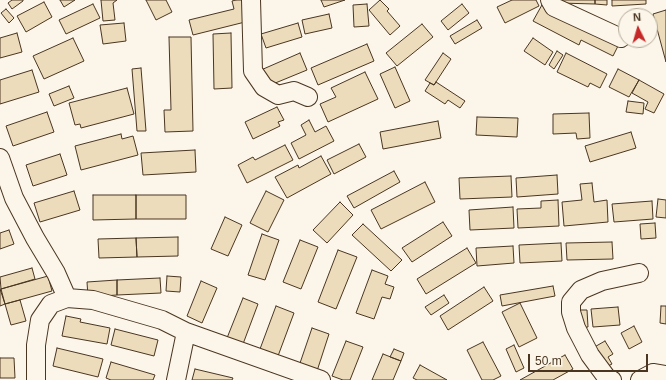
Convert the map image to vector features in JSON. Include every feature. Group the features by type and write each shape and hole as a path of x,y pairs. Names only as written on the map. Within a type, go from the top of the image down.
{"street":[{"path":"251,0 253,70 264,87 278,95 294,91 308,97"},
{"path":"550,0 554,7 618,37"},
{"path":"0,158 14,198 35,238 56,273 67,298"},
{"path":"612,380 607,378 590,355 579,334 571,312 571,302 581,290 602,281 639,272"},
{"path":"36,380 36,345 40,320 51,304 67,298 93,300 162,320 186,332 321,380"},
{"path":"176,380 186,332"},
{"path":"640,380 653,373 666,375"}],"building":[{"path":"12,0 23,1 12,9 8,3"},
{"path":"60,0 75,0 64,7"},
{"path":"101,0 117,0 113,3 115,20 103,21"},
{"path":"146,0 166,0 172,12 156,20"},
{"path":"243,0 249,21 193,35 189,20 234,9 232,1"},
{"path":"321,0 345,0 324,7"},
{"path":"380,0 389,9 387,11 400,26 390,35 369,10"},
{"path":"512,0 536,0 539,6 505,23 497,7"},
{"path":"559,0 595,0 595,4 559,3"},
{"path":"595,0 607,0 607,5 595,4"},
{"path":"612,0 646,0 646,4 612,6"},
{"path":"44,2 52,17 26,32 17,16"},
{"path":"543,3 618,41 618,46 613,56 581,40 579,45 533,21"},
{"path":"93,4 100,18 66,34 59,20"},
{"path":"367,4 369,26 354,27 353,5"},
{"path":"462,4 469,13 448,30 441,21"},
{"path":"6,9 14,18 9,23 1,13"},
{"path":"666,10 666,62 658,32 658,12"},
{"path":"329,14 332,28 305,34 302,20"},
{"path":"477,20 482,28 455,44 450,36"},
{"path":"124,23 126,41 103,44 100,25"},
{"path":"298,23 302,37 266,48 261,34"},
{"path":"422,24 433,37 397,66 386,53"},
{"path":"17,33 22,52 0,58 0,38"},
{"path":"231,33 232,88 214,89 213,34"},
{"path":"169,37 191,37 193,131 165,132 164,110 171,110"},
{"path":"73,38 84,61 44,79 33,56"},
{"path":"533,38 553,52 545,65 524,51"},
{"path":"367,44 374,61 318,85 311,68"},
{"path":"557,51 563,55 554,69 549,65"},
{"path":"300,53 307,70 268,86 261,70"},
{"path":"443,53 451,59 434,85 425,80"},
{"path":"566,53 607,74 600,88 590,83 588,87 557,72"},
{"path":"395,67 410,101 395,108 380,74"},
{"path":"141,68 146,131 137,131 132,69"},
{"path":"618,69 639,80 629,97 609,87"},
{"path":"32,70 39,92 0,104 0,80"},
{"path":"365,72 378,99 328,122 320,104 336,97 331,88"},
{"path":"639,80 664,94 654,113 645,109 648,102 632,93"},
{"path":"436,82 465,101 460,108 448,100 445,104 425,91 430,83 434,85"},
{"path":"69,86 74,98 54,106 49,94"},
{"path":"127,88 134,114 81,128 80,124 75,125 69,103"},
{"path":"628,101 644,103 643,114 626,112"},
{"path":"277,107 284,120 278,122 280,126 253,139 245,122"},
{"path":"47,112 54,132 13,146 6,126"},
{"path":"589,113 590,138 577,139 576,133 553,134 553,114"},
{"path":"477,117 518,118 517,137 476,135"},
{"path":"309,120 315,132 326,126 334,141 299,159 291,143 306,135 301,125"},
{"path":"438,121 441,138 383,149 380,132"},
{"path":"631,132 636,148 590,162 585,146"},
{"path":"121,134 122,139 133,136 138,155 81,170 75,146"},
{"path":"359,144 366,157 334,174 327,160"},
{"path":"285,145 293,160 247,183 238,165 253,157 255,160"},
{"path":"195,150 196,172 143,175 141,153"},
{"path":"60,154 67,175 33,186 26,165"},
{"path":"321,156 331,174 287,198 275,177 298,165 299,168"},
{"path":"394,171 400,182 354,208 347,196"},
{"path":"557,175 558,194 517,197 516,178"},
{"path":"511,176 512,197 460,199 459,178"},
{"path":"425,182 435,202 381,229 371,210"},
{"path":"592,183 594,202 607,200 608,222 564,226 562,202 582,200 580,184"},
{"path":"74,191 80,210 40,222 34,203"},
{"path":"266,191 284,200 268,232 250,223"},
{"path":"93,195 136,195 136,219 93,220"},
{"path":"136,195 186,195 186,219 136,219"},
{"path":"658,199 666,200 666,218 656,217"},
{"path":"558,200 559,226 518,228 517,209 541,208 541,201"},
{"path":"652,201 653,219 614,222 612,204"},
{"path":"340,202 353,215 327,243 313,230"},
{"path":"513,207 514,228 470,230 469,210"},
{"path":"225,217 242,225 228,256 211,249"},
{"path":"443,222 452,236 412,262 402,248"},
{"path":"655,223 656,238 641,239 640,224"},
{"path":"363,224 402,260 391,271 352,235"},
{"path":"9,230 14,244 0,249 0,233"},
{"path":"262,234 279,240 265,280 248,275"},
{"path":"178,237 178,256 137,257 136,238"},
{"path":"136,238 137,257 99,258 98,239"},
{"path":"300,240 318,247 301,289 283,282"},
{"path":"612,242 613,259 567,260 566,243"},
{"path":"561,243 562,261 520,263 519,245"},
{"path":"513,246 514,263 477,266 476,248"},
{"path":"467,248 476,263 426,294 417,279"},
{"path":"338,250 357,257 336,309 318,302"},
{"path":"32,268 35,279 1,289 0,277"},
{"path":"372,270 388,276 385,284 394,287 390,299 382,297 374,319 356,313"},
{"path":"48,276 52,291 5,304 1,289"},
{"path":"167,276 181,277 180,292 166,291"},
{"path":"160,278 161,293 117,295 117,280"},
{"path":"117,280 117,295 88,297 87,282"},
{"path":"201,281 217,288 202,323 187,316"},
{"path":"553,286 555,296 502,306 500,295"},
{"path":"484,287 493,301 448,330 440,316"},
{"path":"0,289 5,304 0,306"},
{"path":"444,295 449,303 431,315 425,307"},
{"path":"243,298 258,304 243,344 227,338"},
{"path":"20,300 26,321 11,325 5,304"},
{"path":"520,303 537,338 519,347 502,312"},
{"path":"276,306 294,313 278,356 260,349"},
{"path":"661,306 666,306 666,324 660,323"},
{"path":"618,307 620,325 593,327 591,309"},
{"path":"578,310 587,310 588,327 579,328"},
{"path":"66,316 81,319 80,322 110,328 107,344 62,336"},
{"path":"634,326 642,342 629,349 621,333"},
{"path":"312,328 329,334 317,371 299,366"},
{"path":"115,329 158,340 154,356 111,345"},
{"path":"346,341 363,347 350,380 343,380 332,376"},
{"path":"605,341 613,354 608,357 612,364 602,369 591,349"},
{"path":"483,342 501,376 493,380 482,380 467,350"},
{"path":"514,345 524,368 516,372 506,349"},
{"path":"57,348 103,359 98,377 53,366"},
{"path":"394,349 404,353 401,361 390,357"},
{"path":"383,354 401,361 393,380 372,380"},
{"path":"565,355 573,369 553,380 520,380"},
{"path":"0,358 14,358 15,378 0,378"},
{"path":"111,362 155,375 153,380 111,380 106,378"},
{"path":"420,365 447,380 417,380 413,378"},
{"path":"195,369 233,378 232,380 192,380"}]}
